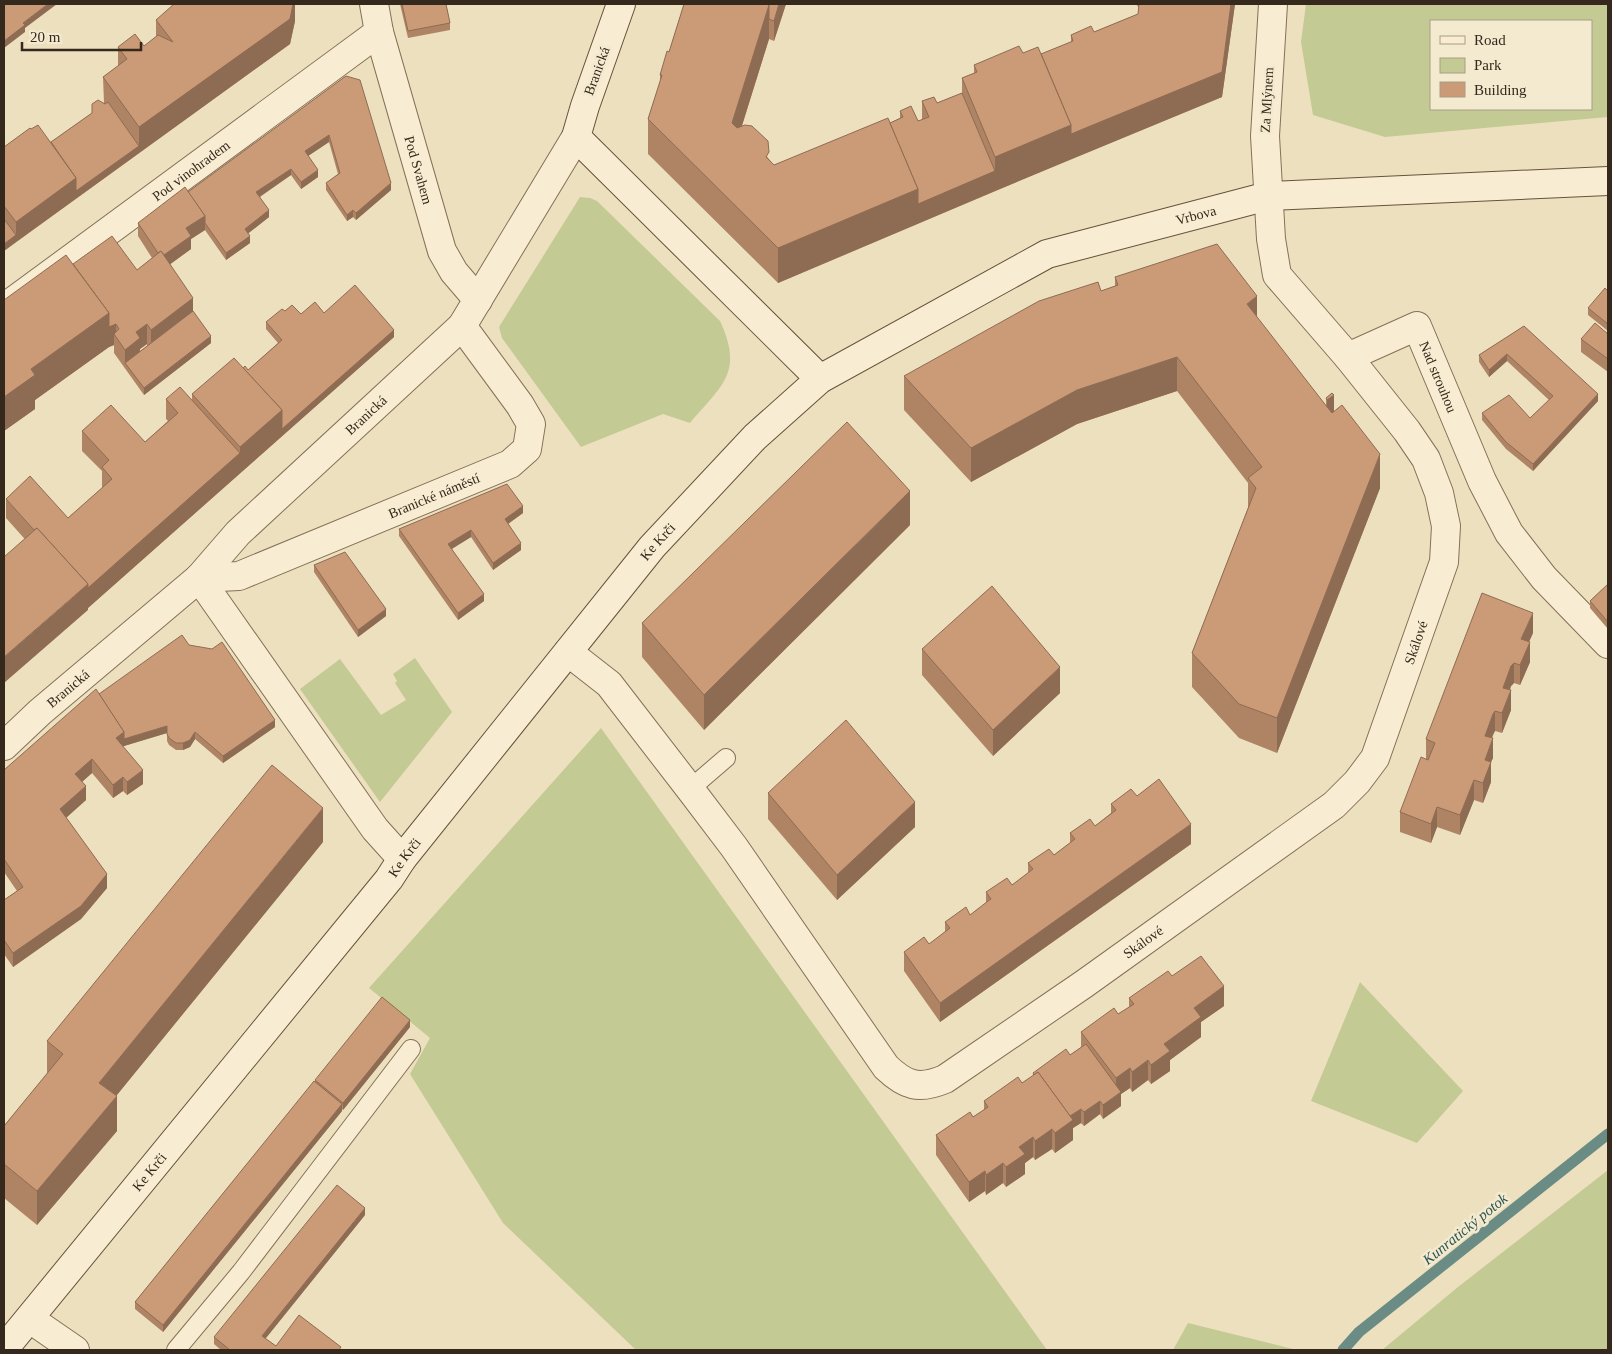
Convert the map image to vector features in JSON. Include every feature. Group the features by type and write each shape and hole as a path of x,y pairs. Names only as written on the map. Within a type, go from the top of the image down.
{"street":[{"path":"374,4 379,32"},
{"name":"Branická","path":"4,746 40,712 199,578 238,533 462,326 576,137 621,4"},
{"name":"Za Mlýnem","path":"1268,196 1265,136 1273,4"},
{"name":"Pod Svahem","path":"379,32 442,251 454,272 478,300"},
{"name":"Pod vinohradem","path":"4,308 379,32"},
{"path":"576,137 820,380"},
{"name":"Vrbova","path":"820,380 1047,254 1268,196 1608,181"},
{"path":"1268,196 1271,239 1277,276 1348,357"},
{"name":"Branické náměstí","path":"199,578 239,576 510,464 526,449 531,424 520,405 462,326"},
{"name":"Nad strouhou","path":"1348,357 1417,326 1482,481 1509,533 1544,578 1608,644"},
{"name":"Skálové","path":"568,652 609,684 734,847 886,1067 899,1080 916,1086 931,1085 945,1079 1084,984 1334,805 1357,782 1375,758 1444,562 1446,526 1439,492 1426,459 1407,431 1348,357"},
{"name":"Ke Krči","path":"4,1349 383,887 402,859 652,547 755,437 820,380"},
{"path":"199,578 375,829 402,859"},
{"path":"30,1319 75,1350"}],"lane":[{"path":"690,790 726,758"},
{"path":"176,1350 241,1272 411,1049"}],"green space":[{"path":"1306,4 1608,4 1608,117 1385,137 1313,115 1301,42"},
{"path":"580,197 597,201 720,321 730,354 726,377 720,388 690,423 663,414 581,447 502,338 499,327"},
{"path":"415,658 452,712 380,802 300,689 340,659 381,715 406,700 395,683 397,681 393,674"},
{"path":"601,728 1047,1350 636,1350 503,1223 410,1074 430,1038 369,988"},
{"path":"1360,982 1463,1091 1417,1143 1311,1101"},
{"path":"1608,1170 1608,1350 1382,1350 1458,1287"},
{"path":"1188,1323 1297,1350 1173,1350"}],"building":[{"path":"4,4 48,4 23,23 25,25 4,41"},
{"path":"174,4 293,4 290,19 139,127 103,77 127,59 118,47 135,34 144,46 158,35 173,42 156,20"},
{"path":"402,4 446,4 450,23 408,31"},
{"path":"684,4 769,5 732,123 737,128 745,125 752,126 768,141 769,152 766,157 774,165 888,118 918,189 778,248 648,119 662,75 660,75 667,51 669,52"},
{"path":"766,4 779,4 774,21 769,19 769,5"},
{"path":"1139,4 1231,4 1222,72 1071,134 1071,125 1041,54 1073,41 1071,35 1091,26 1094,32 1138,14"},
{"path":"1019,46 1023,53 1038,47 1071,125 995,157 962,78 977,72 974,65"},
{"path":"346,76 360,80 391,183 356,213 353,210 347,215 326,183 340,173 329,135 305,151 318,170 301,182 291,169 256,192 269,210 245,229 250,236 226,253 205,223 205,216 188,192"},
{"path":"962,93 995,171 918,204 918,189 890,123 903,117 900,111 911,106 918,121 929,117 922,101 934,97 937,103"},
{"path":"98,100 105,104 108,102 139,146 76,191 76,178 51,142 92,113 92,104"},
{"path":"38,125 76,178 16,222 4,206 4,147 30,128"},
{"path":"185,187 205,216 186,228 191,236 164,255 161,251 158,253 138,223"},
{"path":"4,219 16,235 4,244"},
{"path":"112,236 137,270 161,251 193,298 151,330 147,324 136,332 140,338 125,350 114,334 119,329 116,324 109,327 109,313 73,264"},
{"path":"1217,244 1257,296 1247,304 1332,413 1342,405 1380,454 1277,718 1239,704 1192,653 1256,488 1248,478 1262,467 1177,357 1077,390 971,448 904,376 1039,301 1098,282 1101,291 1118,285 1115,277"},
{"path":"66,255 109,313 31,369 35,375 4,397 4,300"},
{"path":"355,285 394,330 282,429 282,410 243,368 245,366 248,370 282,340 266,322 282,309 285,311 292,305 301,314 315,302 324,313"},
{"path":"1605,288 1608,291 1608,324 1588,308"},
{"path":"193,311 211,336 144,388 125,363"},
{"path":"1595,323 1608,334 1608,359 1581,339"},
{"path":"1524,326 1598,394 1533,464 1506,442 1482,413 1509,395 1530,418 1553,396 1507,354 1489,370 1479,355"},
{"path":"234,358 282,410 240,447 192,394"},
{"path":"180,387 240,453 88,588 88,584 37,528 34,530 6,499 30,476 68,518 112,479 102,467 109,460 82,431 111,405 145,442 178,413 166,399"},
{"path":"1332,393 1334,395 1327,400 1326,398"},
{"path":"847,422 910,491 704,695 642,623"},
{"path":"507,484 523,506 505,519 521,543 493,563 471,530 448,544 484,594 458,613 399,529"},
{"path":"37,528 88,584 4,657 4,557"},
{"path":"345,552 386,609 358,630 314,565"},
{"path":"1608,584 1608,622 1590,601"},
{"path":"992,586 1060,667 993,730 922,649"},
{"path":"1482,593 1533,613 1521,639 1530,642 1520,665 1514,663 1511,666 1503,688 1511,690 1502,713 1495,711 1493,714 1485,736 1493,738 1485,760 1491,762 1483,783 1474,780 1460,815 1437,807 1431,824 1400,812 1421,757 1428,760 1435,743 1426,739"},
{"path":"182,635 189,645 212,649 222,642 275,720 223,756 195,732 190,740 176,743 169,738 167,726 124,739 124,732 99,694"},
{"path":"96,689 124,732 116,738 143,770 127,782 123,777 113,785 92,759 75,774 86,786 60,809 107,874 81,906 13,953 4,940 4,900 23,887 4,859 4,770"},
{"path":"846,720 915,802 837,875 768,793"},
{"path":"272,765 323,808 99,1083 117,1096 37,1191 4,1164 4,1126 63,1054 47,1041"},
{"path":"1159,779 1191,824 940,1003 904,952 924,937 929,944 950,928 945,922 966,907 970,915 991,899 986,892 1007,878 1012,885 1033,869 1028,863 1049,849 1054,855 1075,839 1070,833 1090,819 1095,826 1116,810 1111,804 1131,789 1137,796"},
{"path":"1201,956 1224,986 1194,1008 1201,1017 1164,1044 1170,1051 1151,1065 1148,1060 1132,1072 1130,1068 1116,1078 1081,1032 1114,1008 1118,1014 1134,1004 1129,998 1168,971 1172,976"},
{"path":"382,997 410,1020 343,1103 315,1080"},
{"path":"1086,1044 1121,1092 1103,1105 1100,1101 1084,1112 1081,1109 1070,1116 1038,1072 1034,1075 1033,1073 1066,1049 1070,1055"},
{"path":"1038,1072 1073,1120 1055,1133 1052,1129 1035,1141 1033,1137 1019,1147 1025,1154 1006,1167 1003,1163 986,1175 985,1171 969,1182 936,1135 970,1112 973,1117 988,1107 984,1101 1018,1077 1022,1083"},
{"path":"314,1081 342,1104 163,1325 135,1302"},
{"path":"337,1185 365,1208 262,1336 276,1346 299,1315 341,1347 339,1350 230,1350 214,1337"}],"waterway":[{"name":"Kunratický potok","path":"1343,1350 1359,1332 1608,1134"}]}
